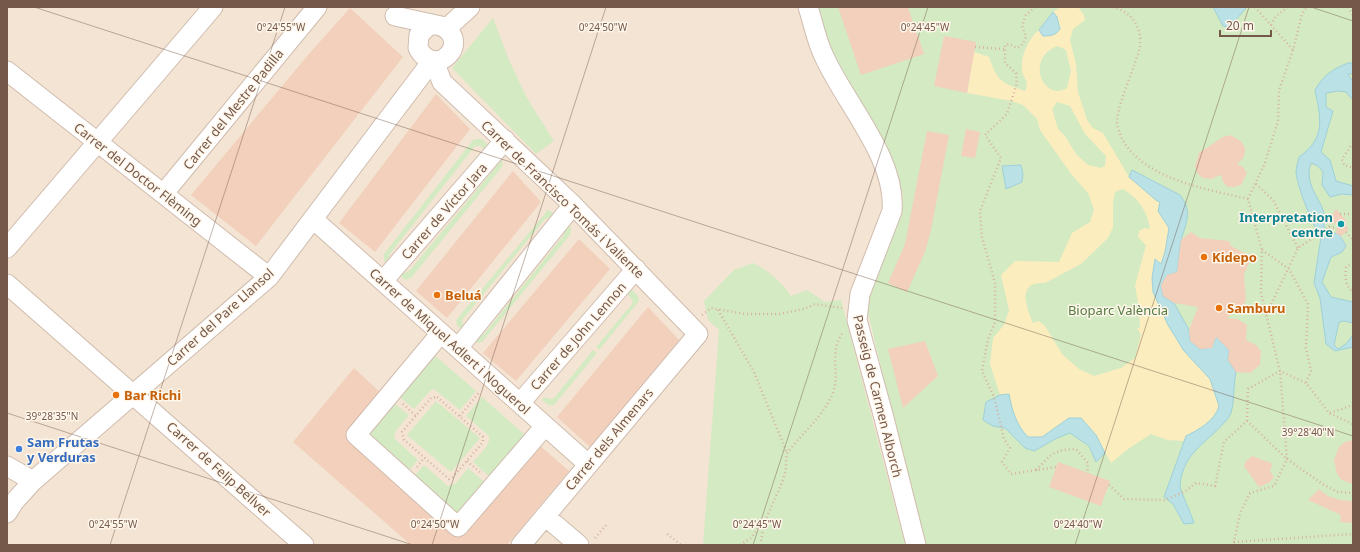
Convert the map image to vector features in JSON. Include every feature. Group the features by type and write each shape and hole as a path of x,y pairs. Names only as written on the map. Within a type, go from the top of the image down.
{"street":[{"path":"7,248 213,7"},
{"name":"Carrer del Mestre Padilla","path":"164,193 317,7"},
{"path":"390,12 440,27 454,39 452,50 444,59 427,56 419,35 428,26 440,27 470,7"},
{"name":"Passeig de Carmen Alborch","path":"808,7 822,54 878,151 888,174 894,199 887,226 860,294 857,315 916,545"},
{"name":"Carrer de Francisco Tomás i Valiente","path":"390,12 427,56 442,82 572,205 694,330"},
{"name":"Carrer del Pare Llansol","path":"7,513 14,502 33,481 269,277 420,76 427,56"},
{"name":"Carrer del Doctor Flèming","path":"7,71 269,277"},
{"name":"Carrer de Víctor Jara","path":"383,281 505,140"},
{"path":"458,348 572,205"},
{"name":"Carrer de Miquel Adlert i Noguerol","path":"313,219 588,464"},
{"name":"Carrer de John Lennon","path":"520,403 636,269"},
{"name":"Carrer de Felip Bellver","path":"7,284 304,545"},
{"name":"Carrer dels Almenars","path":"521,545 588,464 694,330"},
{"path":"441,333 356,435 458,527 545,426"},
{"path":"7,466 33,481"},
{"path":"545,516 586,542"}],"path":[{"path":"1035,7 1026,15 1022,26 1026,36 1024,44 1017,48 1009,44 1005,45 1005,63 1016,73 1017,83 1007,114 985,135 1001,158 980,211 982,237 995,282 995,322 988,339 982,371 994,397 1004,438 1010,448 1002,462 1011,474 1056,467"},
{"path":"1114,7 1124,10 1132,17 1138,29 1140,46 1117,120 1122,139 1136,156 1160,174 1248,200"},
{"path":"1255,7 1293,50"},
{"path":"1271,25 1276,16 1288,7"},
{"path":"1234,542 1240,513 1250,493 1274,486 1287,459 1280,371 1261,293 1262,250 1248,200 1256,184 1278,121 1279,90 1293,50 1302,14 1307,7"},
{"path":"1348,7 1353,15"},
{"path":"975,47 1004,49"},
{"path":"1353,143 1342,159 1344,165 1353,168"},
{"path":"1256,184 1273,200 1298,248"},
{"path":"1340,214 1353,214"},
{"path":"1266,316 1298,248 1328,228 1333,222"},
{"path":"1328,228 1337,227"},
{"path":"1346,232 1353,240"},
{"path":"1262,250 1289,269 1308,304 1306,348 1311,370 1306,383"},
{"path":"1353,264 1346,267 1345,277 1347,288 1353,292"},
{"path":"694,330 711,308 745,314 779,314 804,309 815,304 857,315 840,336 835,354 834,367 837,378 833,393 822,414 787,454"},
{"path":"718,309 754,372 787,454 785,471 779,490 765,517 751,538 740,545"},
{"path":"1280,371 1306,383 1329,413 1353,424"},
{"path":"1109,485 1124,499 1164,500 1184,492 1196,483 1216,486 1224,442 1247,421 1248,389 1280,371"},
{"path":"460,416 481,391"},
{"path":"437,397 460,416 483,437 483,442 453,477 449,479 404,440 402,432 431,398 437,397"},
{"path":"1329,413 1353,405"},
{"path":"1247,421 1287,459 1324,485 1338,492 1353,493"},
{"path":"1036,470 1051,455 1059,450 1076,449 1088,463 1087,473"},
{"path":"761,545 765,517"},
{"path":"586,542 606,524"},
{"path":"667,534 681,545"},
{"path":"1230,545 1234,542 1353,534"}],"shaded area":[{"path":"7,7 815,7 897,173 903,196 898,224 885,258 870,326 912,490 924,545 7,545"}],"green space":[{"name":"Bioparc València","path":"815,7 1353,7 1353,545 924,545 867,310 868,297 898,224 903,196 897,173 828,48"},
{"path":"493,18 509,60 527,98 554,141 536,154 452,68"},
{"path":"482,139 489,146 485,150 480,146 475,146 389,255 389,258 394,263 391,267 384,261 384,254 473,140"},
{"path":"495,153 502,160 503,163 501,168 411,278 405,280 397,273 401,269 405,273 410,270 496,167"},
{"path":"548,210 558,216 545,219 463,319 462,322 466,328 463,331 457,325 456,320"},
{"path":"564,222 571,228 570,235 482,342 477,343 470,336 483,335 564,235"},
{"path":"753,263 774,277 791,296 807,290 825,302 841,300 905,545 703,545 719,330 708,320 704,301 734,270"},
{"path":"614,279 621,279 638,296 639,301 599,350 596,347 632,304 633,301 621,286 575,327"},
{"path":"593,350 597,353 554,405 548,405 542,400 544,397 550,399 554,398"},
{"path":"433,354 476,391 460,410 434,389 430,391 414,409 396,394"},
{"path":"482,397 524,434 525,438 491,478 473,462 488,443 489,436 466,416"},
{"path":"391,401 409,415 395,432 394,438 418,460 405,475 361,435"},
{"path":"436,401 480,438 451,472 407,435"},
{"path":"424,465 448,486 456,483 468,468 488,485 456,521 411,480"}],"sand":[{"path":"1061,7 1078,7 1084,15 1085,20 1073,29 1070,40 1076,64 1078,92 1087,120 1093,128 1103,133 1129,177 1160,202 1158,211 1169,228 1161,265 1155,259 1153,292 1168,325 1184,351 1210,379 1219,407 1214,417 1210,421 1186,436 1184,441 1168,440 1151,434 1128,449 1111,463 1096,435 1069,418 1042,437 1028,437 1020,427 1015,417 1009,394 1000,395 990,364 993,338 1004,325 1009,310 1001,275 1015,261 1059,262 1072,233 1090,222 1094,210 1088,193 1072,175 1040,130 1037,119 1023,105 1012,101 967,93 974,52 989,57 1001,80 1011,86 1025,91 1027,83 1022,70 1022,59 1024,53 1029,42 1039,30 1044,36 1050,36 1057,33 1057,17 1053,12","holes":["1058,46 1066,50 1071,71 1067,88 1058,91 1050,89 1044,84 1040,68 1042,59 1048,51","1057,102 1070,106 1085,134 1106,156 1105,166 1101,168 1088,165 1076,154 1065,136 1058,129 1052,109","1123,189 1134,197 1138,201 1149,222 1150,229 1145,228 1139,231 1138,237 1146,245 1135,286 1139,307 1140,328 1137,328 1141,335 1135,358 1121,368 1094,376 1079,369 1062,354 1045,326 1039,321 1033,323 1026,303 1026,291 1030,286 1045,283 1081,264 1108,238 1113,227 1113,202 1115,192"]}],"water":[{"path":"1213,7 1246,8 1230,27 1223,26"},
{"path":"1053,12 1057,17 1060,29 1053,35 1043,36 1039,30"},
{"path":"1348,63 1353,63 1353,74 1348,74 1353,82 1353,100 1346,92 1338,91 1326,93 1326,107 1333,111 1321,152 1330,160 1336,181 1353,186 1353,195 1342,194 1330,197 1322,185 1323,172 1318,166 1311,163 1309,171 1311,185 1325,217 1324,226 1328,232 1339,234 1346,246 1342,252 1331,257 1322,282 1331,297 1353,302 1353,323 1344,321 1339,322 1334,345 1338,349 1346,344 1353,335 1353,347 1335,351 1326,344 1320,298 1314,283 1321,237 1306,206 1299,187 1296,172 1299,157 1308,150 1318,135 1320,119 1315,90 1328,74"},
{"path":"1021,165 1023,174 1022,182 1006,189 1002,166"},
{"path":"1132,170 1180,195 1184,201 1187,217 1181,240 1177,272 1167,276 1161,285 1163,296 1174,303 1189,330 1190,341 1200,349 1212,347 1216,337 1229,350 1228,360 1236,372 1233,402 1229,417 1198,447 1186,464 1182,474 1180,486 1194,523 1184,524 1173,504 1164,497 1186,436 1210,421 1219,406 1210,379 1184,351 1168,325 1153,292 1152,278 1155,259 1161,264 1165,252 1169,228 1158,211 1160,202 1129,177"},
{"path":"1009,394 1015,417 1020,427 1028,437 1042,437 1069,418 1081,418 1096,435 1105,453 1096,462 1089,446 1070,433 1057,438 1034,451 1025,448 1005,428 993,426 983,420 986,402 1000,395"}],"building":[{"path":"838,7 908,7 924,54 861,75"},
{"path":"350,8 403,57 256,246 191,195 308,55"},
{"path":"944,36 976,42 967,93 934,86"},
{"path":"436,94 470,129 375,252 339,223"},
{"path":"966,129 980,132 975,158 961,156"},
{"path":"927,131 949,135 931,230 925,252 907,292 888,283 905,244"},
{"path":"1230,135 1241,141 1245,148 1244,157 1237,164 1243,167 1247,173 1241,185 1234,187 1228,187 1223,182 1221,175 1211,179 1203,178 1197,173 1195,166 1199,153 1223,137"},
{"path":"513,171 541,202 447,318 416,291"},
{"name":"Interpretation centre","path":"1336,209 1345,219 1348,230 1340,237 1339,234 1336,234 1337,225 1330,220"},
{"name":"Samburu","path":"1191,232 1200,238 1229,241 1231,246 1252,257 1244,274 1246,300 1241,310 1233,312 1227,318 1237,319 1247,325 1246,340 1256,345 1261,351 1260,365 1250,373 1236,372 1228,360 1229,350 1216,337 1212,348 1200,349 1190,341 1189,330 1198,307 1174,303 1163,296 1161,285 1167,275 1177,272 1181,240"},
{"path":"579,239 610,269 516,381 483,353"},
{"path":"648,307 679,340 590,447 557,417"},
{"path":"925,341 938,376 903,408 888,349"},
{"path":"354,368 382,394 347,436 459,537 538,444 569,471 507,545 411,545 293,442"},
{"path":"1353,440 1353,484 1342,480 1337,474 1334,460 1339,447 1345,442"},
{"path":"1252,456 1271,463 1272,466 1270,471 1274,477 1270,482 1259,487 1244,466 1246,461"},
{"path":"1058,462 1110,481 1101,506 1049,487"},
{"path":"1319,489 1328,496 1340,500 1353,501 1353,523 1340,522 1341,515 1308,500"}],"place":[{"name":"Interpretation centre","path":"1341,224"},
{"name":"Kidepo","path":"1204,257"},
{"name":"Beluá","path":"437,295"},
{"name":"Samburu","path":"1219,308"},
{"name":"Bar Richi","path":"116,395"},
{"name":"Sam Frutas y Verduras","path":"19,449"}]}
